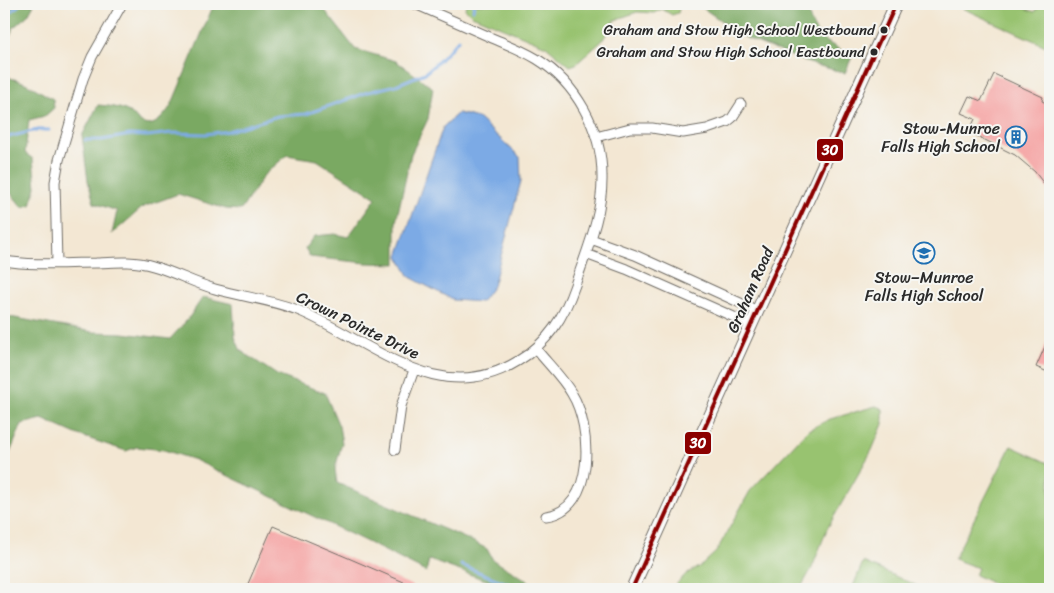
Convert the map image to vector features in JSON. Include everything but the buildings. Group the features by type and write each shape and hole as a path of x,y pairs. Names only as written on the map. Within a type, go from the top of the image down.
{"main road":[{"name":"Graham Road","path":"632,589 896,4"}],"street":[{"path":"57,264 56,182 59,160 83,79 92,57 122,4"},
{"name":"Crown Pointe Drive","path":"4,261 23,264 124,262 149,265 206,287 294,309 316,318 414,370 452,378 475,378 503,370 536,349 554,330 565,311 598,215 602,185 600,153 596,137 576,96 552,70 538,60 415,4"},
{"path":"596,137 630,128 652,128 683,133 707,130 727,122 741,104"},
{"path":"591,239 652,262 758,310"},
{"path":"586,254 646,277 752,325"},
{"path":"646,277 652,262"},
{"path":"697,300 703,286"},
{"path":"536,349 572,394 581,416 587,450 580,486 575,496 564,509 546,516"},
{"path":"395,450 401,406 414,370"}],"green space":[{"path":"4,4 34,4 28,15 14,27 4,47"},
{"path":"214,4 323,4 324,9 355,49 396,61 433,88 428,119 411,154 396,222 396,264 310,257 305,248 314,236 335,234 348,237 376,198 317,160 287,155 264,175 241,210 226,209 178,194 143,207 112,234 117,211 94,203 88,181 82,136 98,105 124,110 140,122 150,125 162,117 171,106"},
{"path":"466,4 680,4 678,13 672,15 662,9 654,13 637,12 615,20 602,41 576,64 570,66 546,46 472,15 465,9"},
{"path":"697,4 805,4 816,32 852,57 845,73 809,63 746,38"},
{"path":"953,4 1015,4 1035,12 1040,4 1050,4 1050,48"},
{"path":"4,69 10,78 27,84 53,99 54,108 45,116 29,120 25,153 33,159 36,187 31,205 22,207 4,185"},
{"path":"203,297 233,304 235,337 241,351 277,375 325,393 339,426 342,443 335,469 337,483 474,542 487,549 493,560 542,589 511,589 429,560 426,572 195,460 164,450 137,447 126,451 78,435 42,419 22,424 4,467 4,316 93,332 123,333 170,339 188,319"},
{"path":"876,406 883,409 883,424 872,450 827,529 812,568 800,589 672,589 686,574 702,565 716,552 750,491 808,430 830,419"},
{"path":"1011,446 1050,464 1050,589 1005,589 975,575 978,568 954,559"},
{"path":"863,562 924,589 852,589"}],"water":[{"path":"458,113 478,118 520,157 521,181 493,286 481,302 453,300 410,277 398,256 443,127"}],"waterway":[{"path":"4,18 20,4"},
{"path":"473,10 474,4"},
{"path":"85,140 102,140 130,135 206,134 228,131 278,116 306,114 368,92 396,85 425,73 459,39"},
{"path":"4,138 37,130 49,130"},
{"path":"461,565 521,589"}],"transit line":[{"name":"30","path":"632,589 896,4"}],"place":[{"name":"Graham and Stow High School Westbound","path":"884,30"},
{"name":"Graham and Stow High School Eastbound","path":"874,52"},
{"name":"Stow-Munroe Falls High School","path":"1016,137"},
{"name":"Stow–Munroe Falls High School","path":"924,253"}]}
